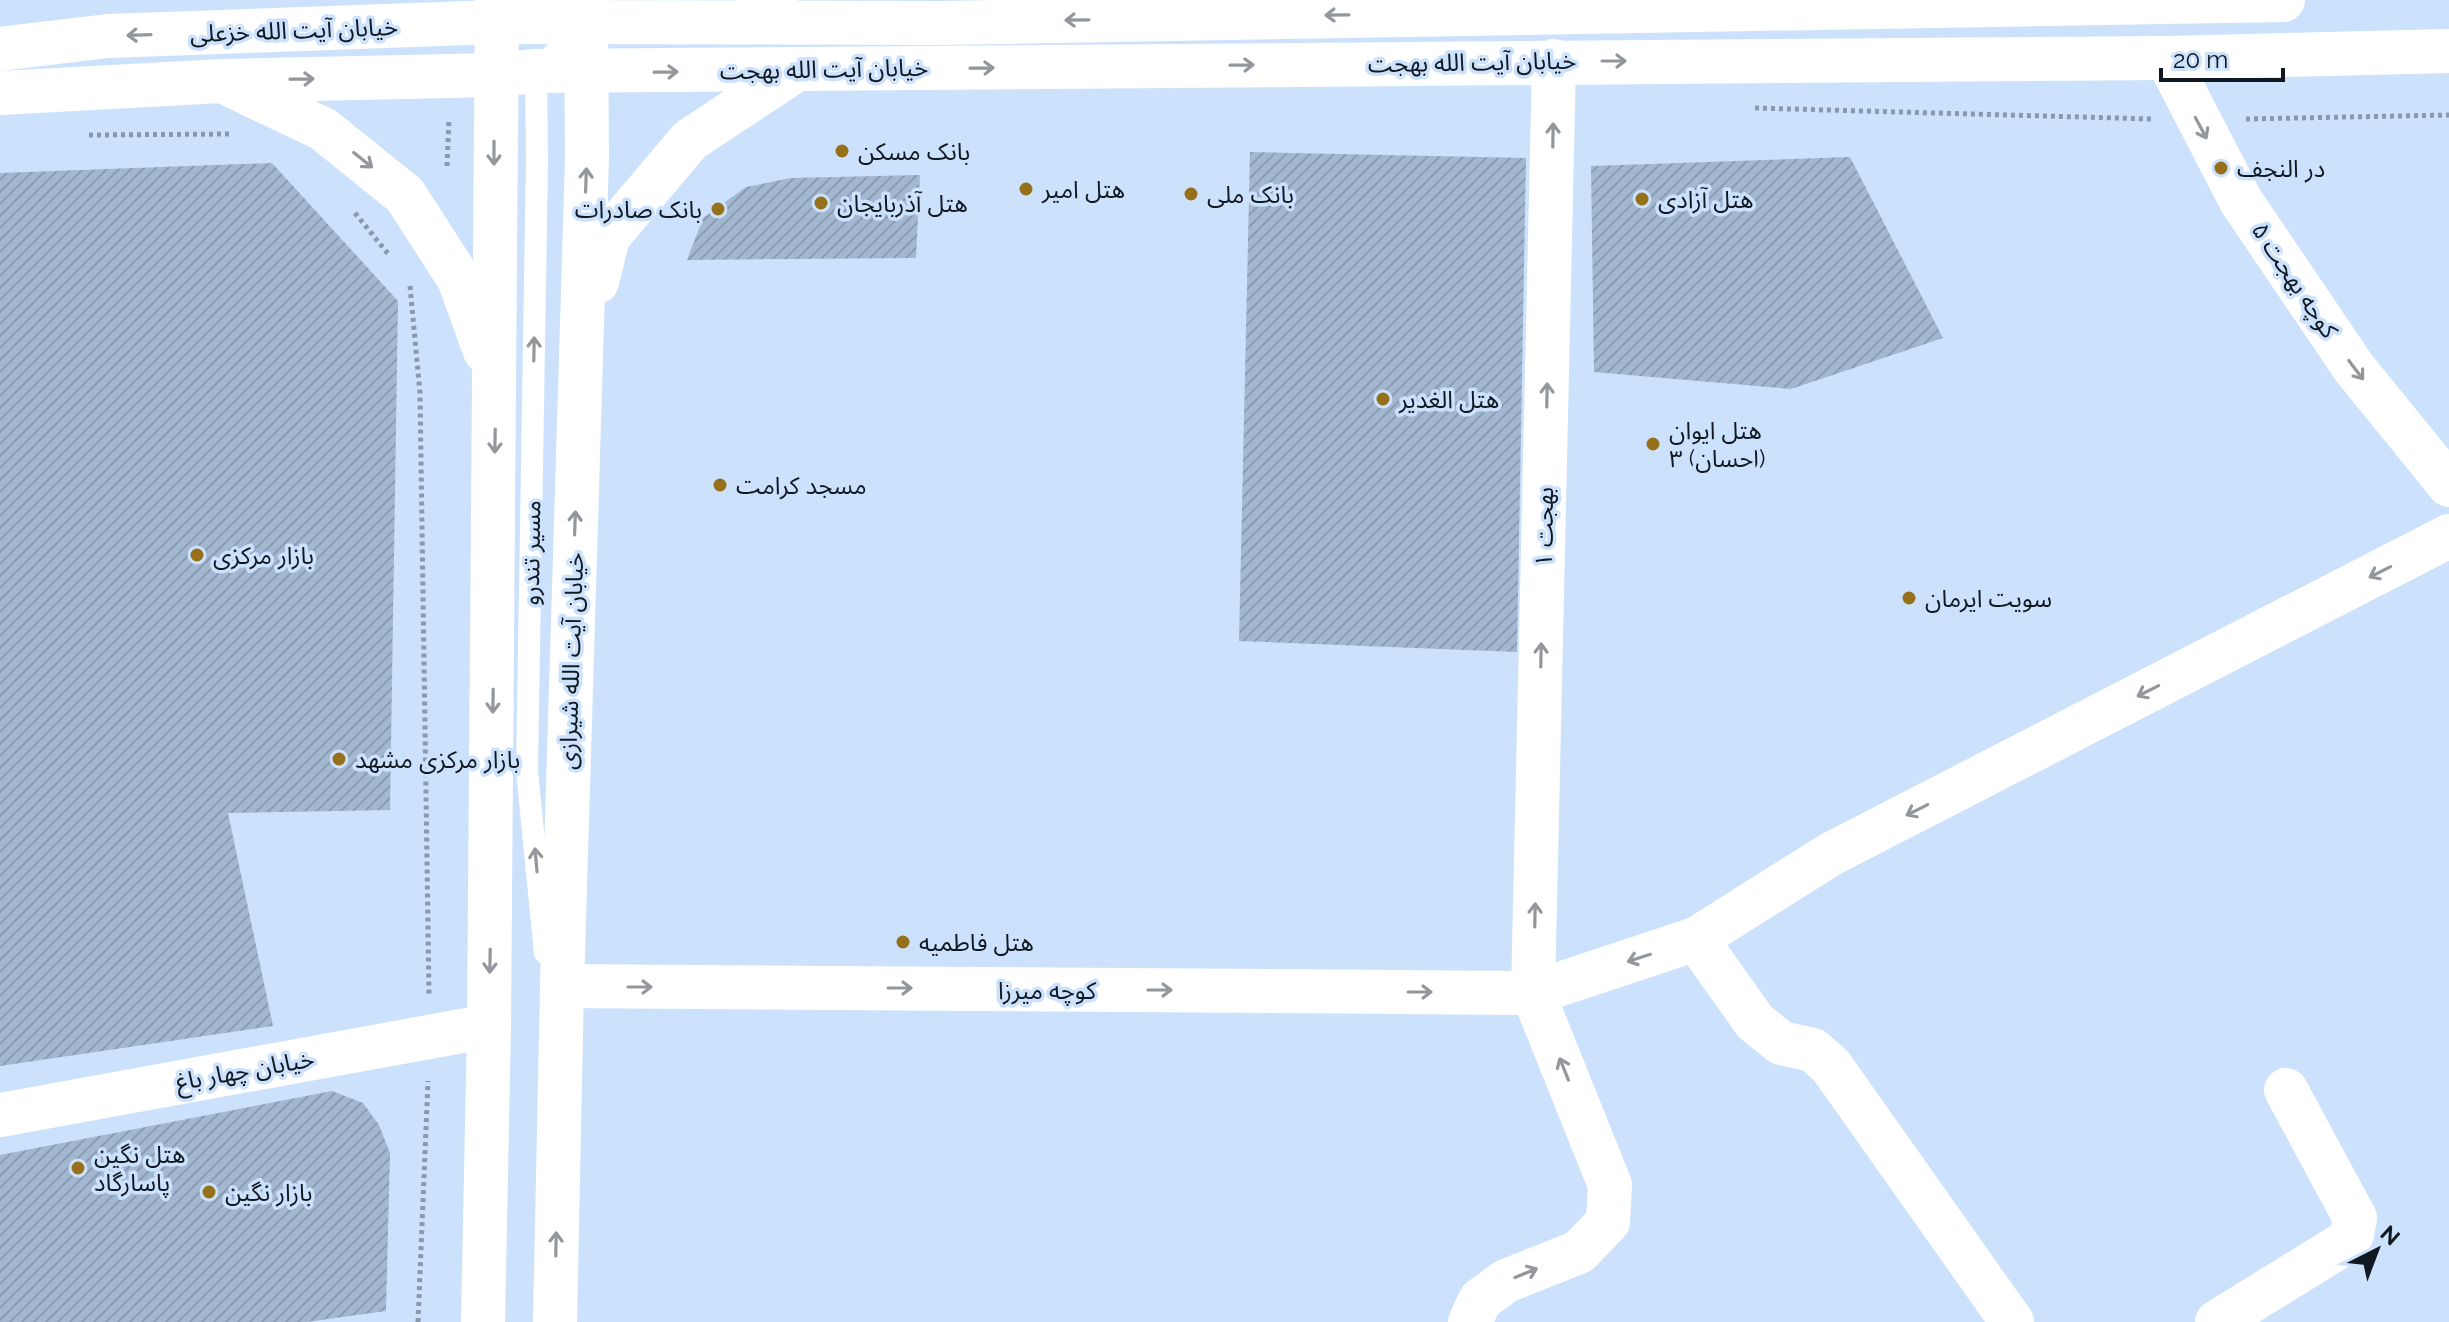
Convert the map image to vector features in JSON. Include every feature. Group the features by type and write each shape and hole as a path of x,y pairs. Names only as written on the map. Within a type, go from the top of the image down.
{"main road":[{"name":"خیابان آیت الله بهجت","path":"587,11 774,11 939,23 1580,5 2283,0"},
{"name":"خیابان آیت الله خزعلی","path":"0,49 108,36 517,11 587,11"},
{"path":"483,1322 496,381 516,73 517,11"},
{"name":"خیابان آیت الله شیرازی","path":"555,1322 588,73 587,11"},
{"name":"خیابان آیت الله بهجت","path":"516,73 1554,61 2167,58 2449,51"},
{"name":"کوچه بهجت ۵","path":"2167,58 2241,201 2354,368 2449,485"},
{"name":"بهجت ۱","path":"1533,993 1554,61"},
{"path":"580,359 608,237 690,140 796,70"},
{"name":"خیابان آیت الله خزعلی","path":"0,93 222,81 516,73"},
{"path":"222,81 323,129 405,195 459,279 496,381"},
{"name":"کوچه میرزا","path":"562,986 1533,993 1696,939 1831,854 2449,536"},
{"path":"1696,939 1755,1022 1781,1043 1813,1050 1831,1066 2012,1322"},
{"path":"1470,1322 1480,1300 1506,1281 1579,1252 1608,1222 1610,1185 1533,993"},
{"name":"خیابان چهار باغ","path":"0,1115 489,1026"},
{"path":"2217,1322 2345,1243 2352,1235 2355,1218 2286,1090"}],"lane":[{"path":"516,73 587,11"},
{"name":"مسیر تندرو","path":"516,73 537,161 527,771 559,1105"}],"path":[{"path":"1742,107 2197,120 2449,115"},
{"path":"79,135 236,134"},
{"path":"350,207 394,262"},
{"path":"410,283 420,393 430,1037 418,1322"}],"building":[{"name":"هتل الغدیر","path":"1250,152 1526,158 1517,652 1239,641"},
{"path":"1850,157 1943,338 1791,389 1594,372 1591,166"},
{"name":"بازار مرکزی","path":"272,163 398,301 390,810 228,813 273,1026 0,1066 0,173"},
{"name":"هتل آذربایجان","path":"920,175 916,258 687,260 703,218 746,187 791,178"},
{"path":"332,1091 363,1103 379,1125 390,1153 386,1311 307,1322 0,1322 0,1155"}],"place":[{"name":"بانک مسکن","path":"842,151"},
{"name":"در النجف","path":"2221,168"},
{"name":"هتل امیر","path":"1026,189"},
{"name":"بانک ملی","path":"1191,194"},
{"name":"هتل آزادی","path":"1642,199"},
{"name":"هتل آذربایجان","path":"821,203"},
{"name":"بانک صادرات","path":"718,209"},
{"name":"هتل الغدیر","path":"1383,399"},
{"name":"هتل ایوان ۳ (احسان)","path":"1653,444"},
{"name":"مسجد کرامت","path":"720,485"},
{"name":"بازار مرکزی","path":"197,555"},
{"name":"سویت ایرمان","path":"1909,598"},
{"name":"بازار مرکزی مشهد","path":"339,759"},
{"name":"هتل فاطمیه","path":"903,942"},
{"name":"هتل نگین پاسارگاد","path":"78,1168"},
{"name":"بازار نگین","path":"209,1192"}]}
